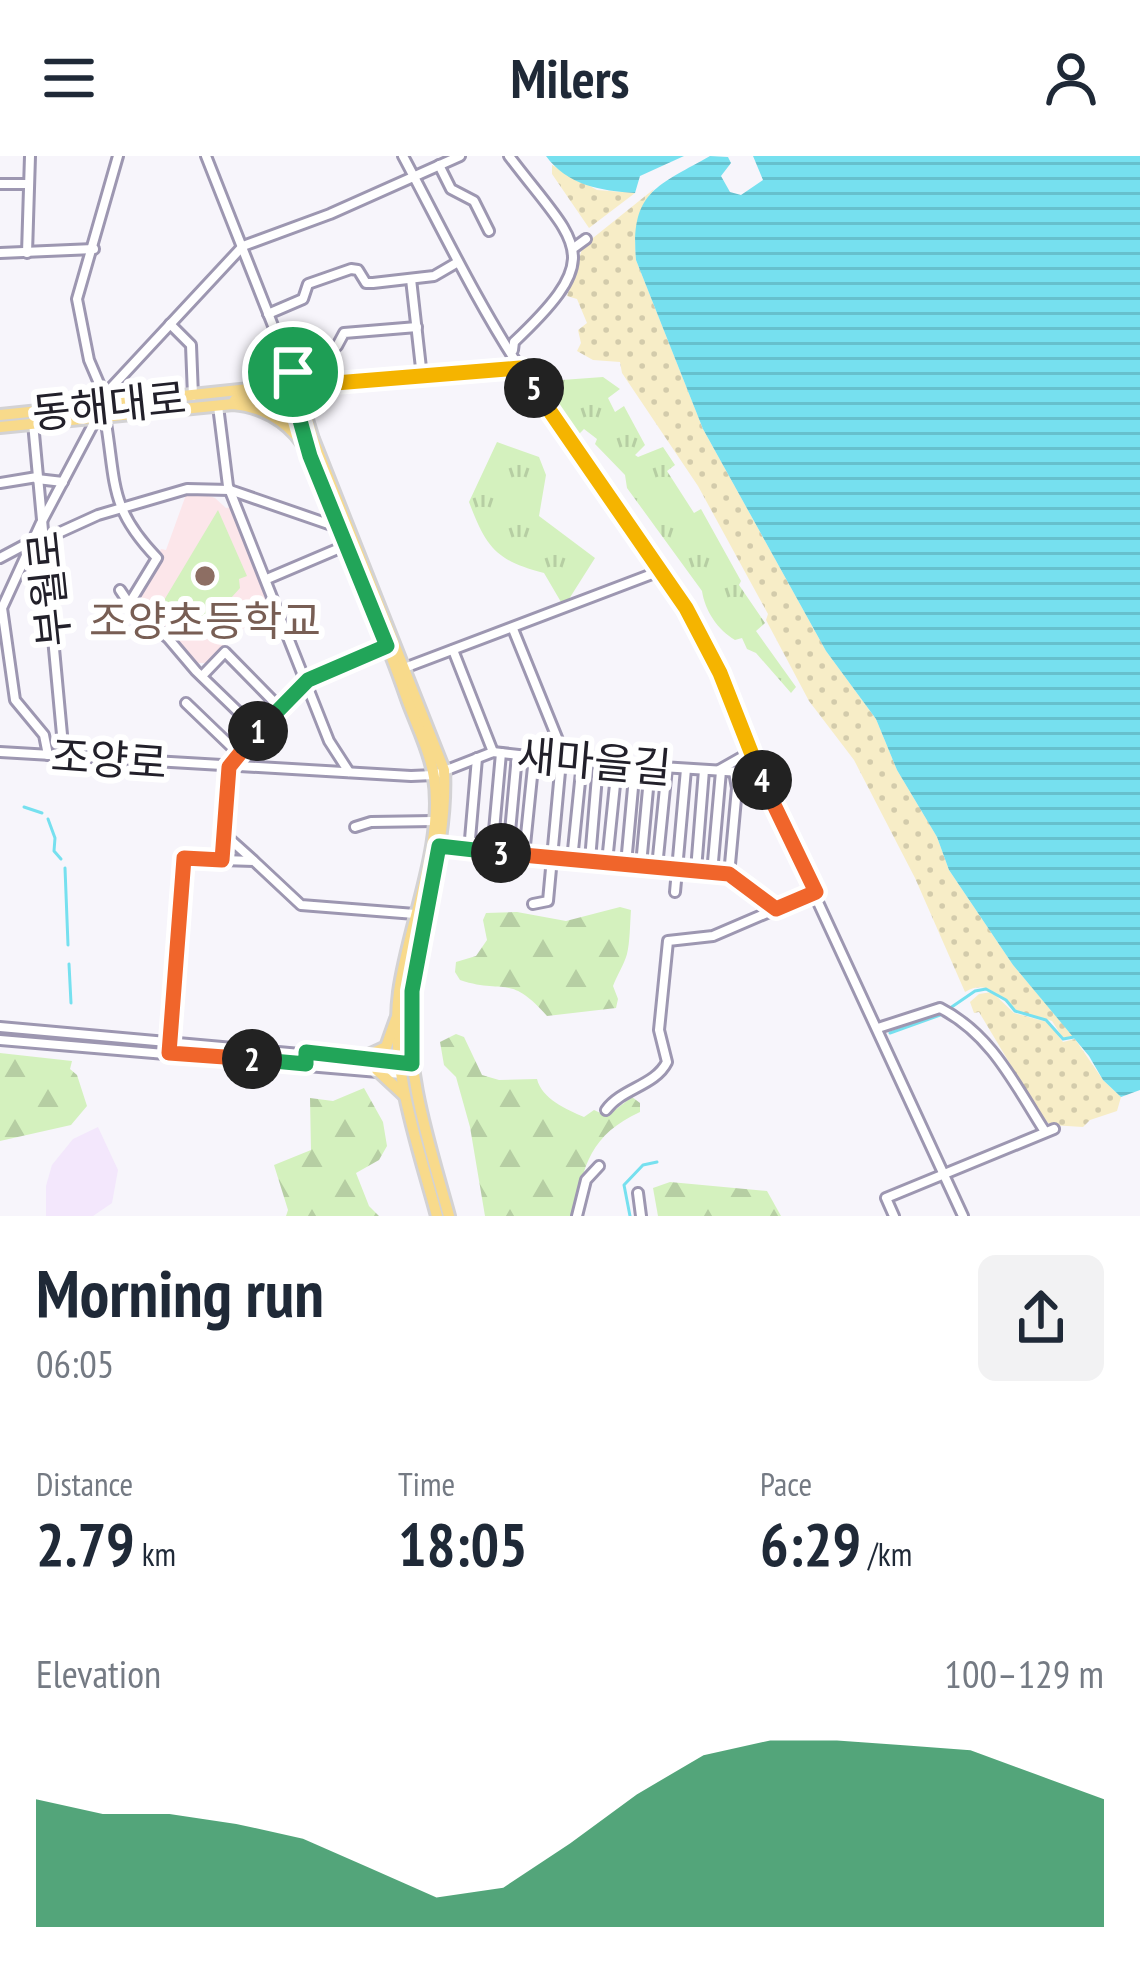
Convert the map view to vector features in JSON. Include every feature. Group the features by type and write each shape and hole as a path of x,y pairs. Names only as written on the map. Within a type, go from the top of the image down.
{"main road":[{"path":"307,419 307,400 323,384"},
{"name":"동해대로","path":"185,408 294,388"},
{"name":"동해대로","path":"0,416 294,388"},
{"name":"동해대로","path":"294,388 439,772 398,1016 407,1069 448,1216"},
{"name":"동해대로","path":"294,388 310,456 338,527 406,668 446,809 412,991 407,1069 409,1102 436,1216"},
{"name":"동해대로","path":"0,427 105,408 248,405 299,437 310,456"},
{"path":"362,1058 386,1047 398,1016"},
{"path":"377,1070 409,1102"}],"street":[{"path":"27,253 30,156"},
{"path":"118,156 77,311 105,408 119,508 131,531 157,558 130,604"},
{"path":"206,156 290,366 294,388 520,368"},
{"path":"404,156 520,368 710,650 749,753 962,1216"},
{"path":"47,755 44,735 15,700 1,609 38,540 41,523 105,408 109,390 243,246 331,214 460,156"},
{"path":"509,156 575,247 576,256 560,295 514,342 520,368"},
{"path":"439,165 452,189 474,201 489,231"},
{"path":"0,184 28,184"},
{"path":"575,247 586,239"},
{"path":"0,253 94,249"},
{"path":"268,314 303,299 308,284 351,269 358,270 366,283 434,277 458,262"},
{"path":"411,279 422,376"},
{"path":"170,324 191,345 194,396"},
{"path":"337,346 344,333 417,327"},
{"path":"290,366 323,384"},
{"path":"218,406 230,490 329,741 350,774"},
{"name":"부월로","path":"33,423 41,523"},
{"path":"0,483 37,478 63,482"},
{"path":"0,558 166,492 230,490 338,527"},
{"name":"부월로","path":"38,540 64,756"},
{"path":"267,579 346,545"},
{"path":"406,668 660,571"},
{"path":"120,590 258,731"},
{"path":"513,629 562,750 548,901 533,904"},
{"path":"222,860 229,767 238,753 308,680 392,644"},
{"path":"453,650 497,753 491,853"},
{"path":"202,676 225,652 280,708"},
{"path":"186,703 238,753"},
{"name":"조양로","path":"0,752 350,774 439,772"},
{"name":"새마을길","path":"439,772 497,753 759,773"},
{"path":"712,873 720,771 749,753"},
{"path":"508,854 517,754"},
{"path":"524,855 534,757"},
{"path":"469,851 477,758"},
{"path":"572,860 582,762"},
{"path":"590,860 598,764"},
{"path":"608,862 616,765"},
{"path":"626,864 635,766"},
{"path":"641,865 650,767"},
{"path":"657,867 667,768"},
{"path":"675,892 686,769"},
{"path":"696,871 704,770"},
{"path":"729,874 737,788 734,772"},
{"path":"355,827 370,822 434,821"},
{"path":"223,834 301,905 415,914"},
{"path":"439,846 729,874 776,909"},
{"path":"169,1053 184,858 254,861"},
{"path":"606,1110 623,1093 658,1076 667,1062 659,1030 668,941 713,937 816,892"},
{"path":"878,1028 940,1008 964,1021 986,1040 1049,1129 886,1198 894,1216"},
{"path":"0,1027 170,1041 377,1070 407,1069"},
{"path":"0,1040 169,1053 362,1058 407,1069"},
{"path":"578,1216 586,1180 599,1166"},
{"path":"638,1192 641,1216"}],"shaded area":[{"name":"조양초등학교","path":"187,492 231,507 273,609 263,610 207,663 197,663 134,602 161,549 166,550"},
{"path":"98,1127 118,1170 112,1203 93,1216 46,1216 52,1165 73,1139"}],"green space":[{"path":"603,377 620,389 608,398 615,412 624,406 645,445 635,455 663,447 675,465 667,471 694,513 701,509 739,585 765,623 756,631 796,687 791,693 742,638 735,640 718,625 702,591 627,488 625,475 595,444 597,439 584,429 578,435 545,387 548,381"},
{"path":"497,442 539,457 546,475 539,516 595,558 569,599 561,602 544,573 514,563 495,550 475,517 469,502"},
{"path":"218,510 247,576 239,579 240,588 203,629 163,602"},
{"path":"620,907 631,910 627,954 613,986 616,1008 547,1016 524,994 460,980 455,972 456,962 476,956 487,940 486,913 517,912 566,921"},
{"path":"456,1034 464,1037 482,1075 499,1080 537,1079 549,1098 584,1117 594,1110 607,1116 632,1097 640,1103 640,1112 610,1130 592,1153 581,1181 576,1216 485,1216 470,1127 456,1077 444,1065 440,1042"},
{"path":"0,1053 72,1061 70,1069 77,1075 87,1106 71,1125 0,1141"},
{"path":"364,1088 383,1122 387,1146 379,1160 356,1173 369,1206 379,1216 286,1216 274,1165 311,1150 310,1098 333,1101"},
{"path":"670,1182 767,1191 781,1216 658,1216 653,1188"}],"sand":[{"path":"552,165 597,190 635,193 589,228 552,174"},
{"path":"654,189 638,223 636,260 703,429 826,651 876,719 949,870 1013,965 1073,1036 1063,1038 1052,1021 1023,1013 983,987 965,992 915,878 854,760 809,701 698,486 622,373 620,362 593,360 577,351 581,343 578,330 587,323 577,299 567,296 583,246"},
{"path":"992,992 1014,1013 1047,1022 1063,1042 1075,1039 1121,1097 1117,1111 1083,1127 1051,1125 1043,1119 979,1012 974,1013 970,1002"}],"water":[{"path":"546,156 684,156 640,176 635,193 586,185 564,174"},
{"path":"710,156 728,157 731,163 721,176 730,192 741,195 763,180 753,156 1140,156 1140,1090 1121,1097 1103,1080 1089,1056 1013,965 949,870 876,719 826,651 703,429 636,260 635,237 643,205 651,194"}],"waterway":[{"path":"24,807 42,813"},
{"path":"48,819 54,851 61,859"},
{"path":"65,868 68,945"},
{"path":"69,964 71,1003"},
{"path":"890,1033 940,1015 975,991 986,989 1015,1011 1046,1020 1063,1039 1074,1037"},
{"path":"630,1216 624,1185 643,1165 657,1162"}],"place":[{"name":"조양초등학교","path":"205,576"}],"route":[{"path":"520,368 706,643 749,753 816,892 776,909 729,874 439,846 412,991 412,1064 306,1052 306,1064 169,1053 184,858 222,860 229,767 308,680 387,646 310,456 290,385 296,384 293,372 323,384 520,368"}]}
